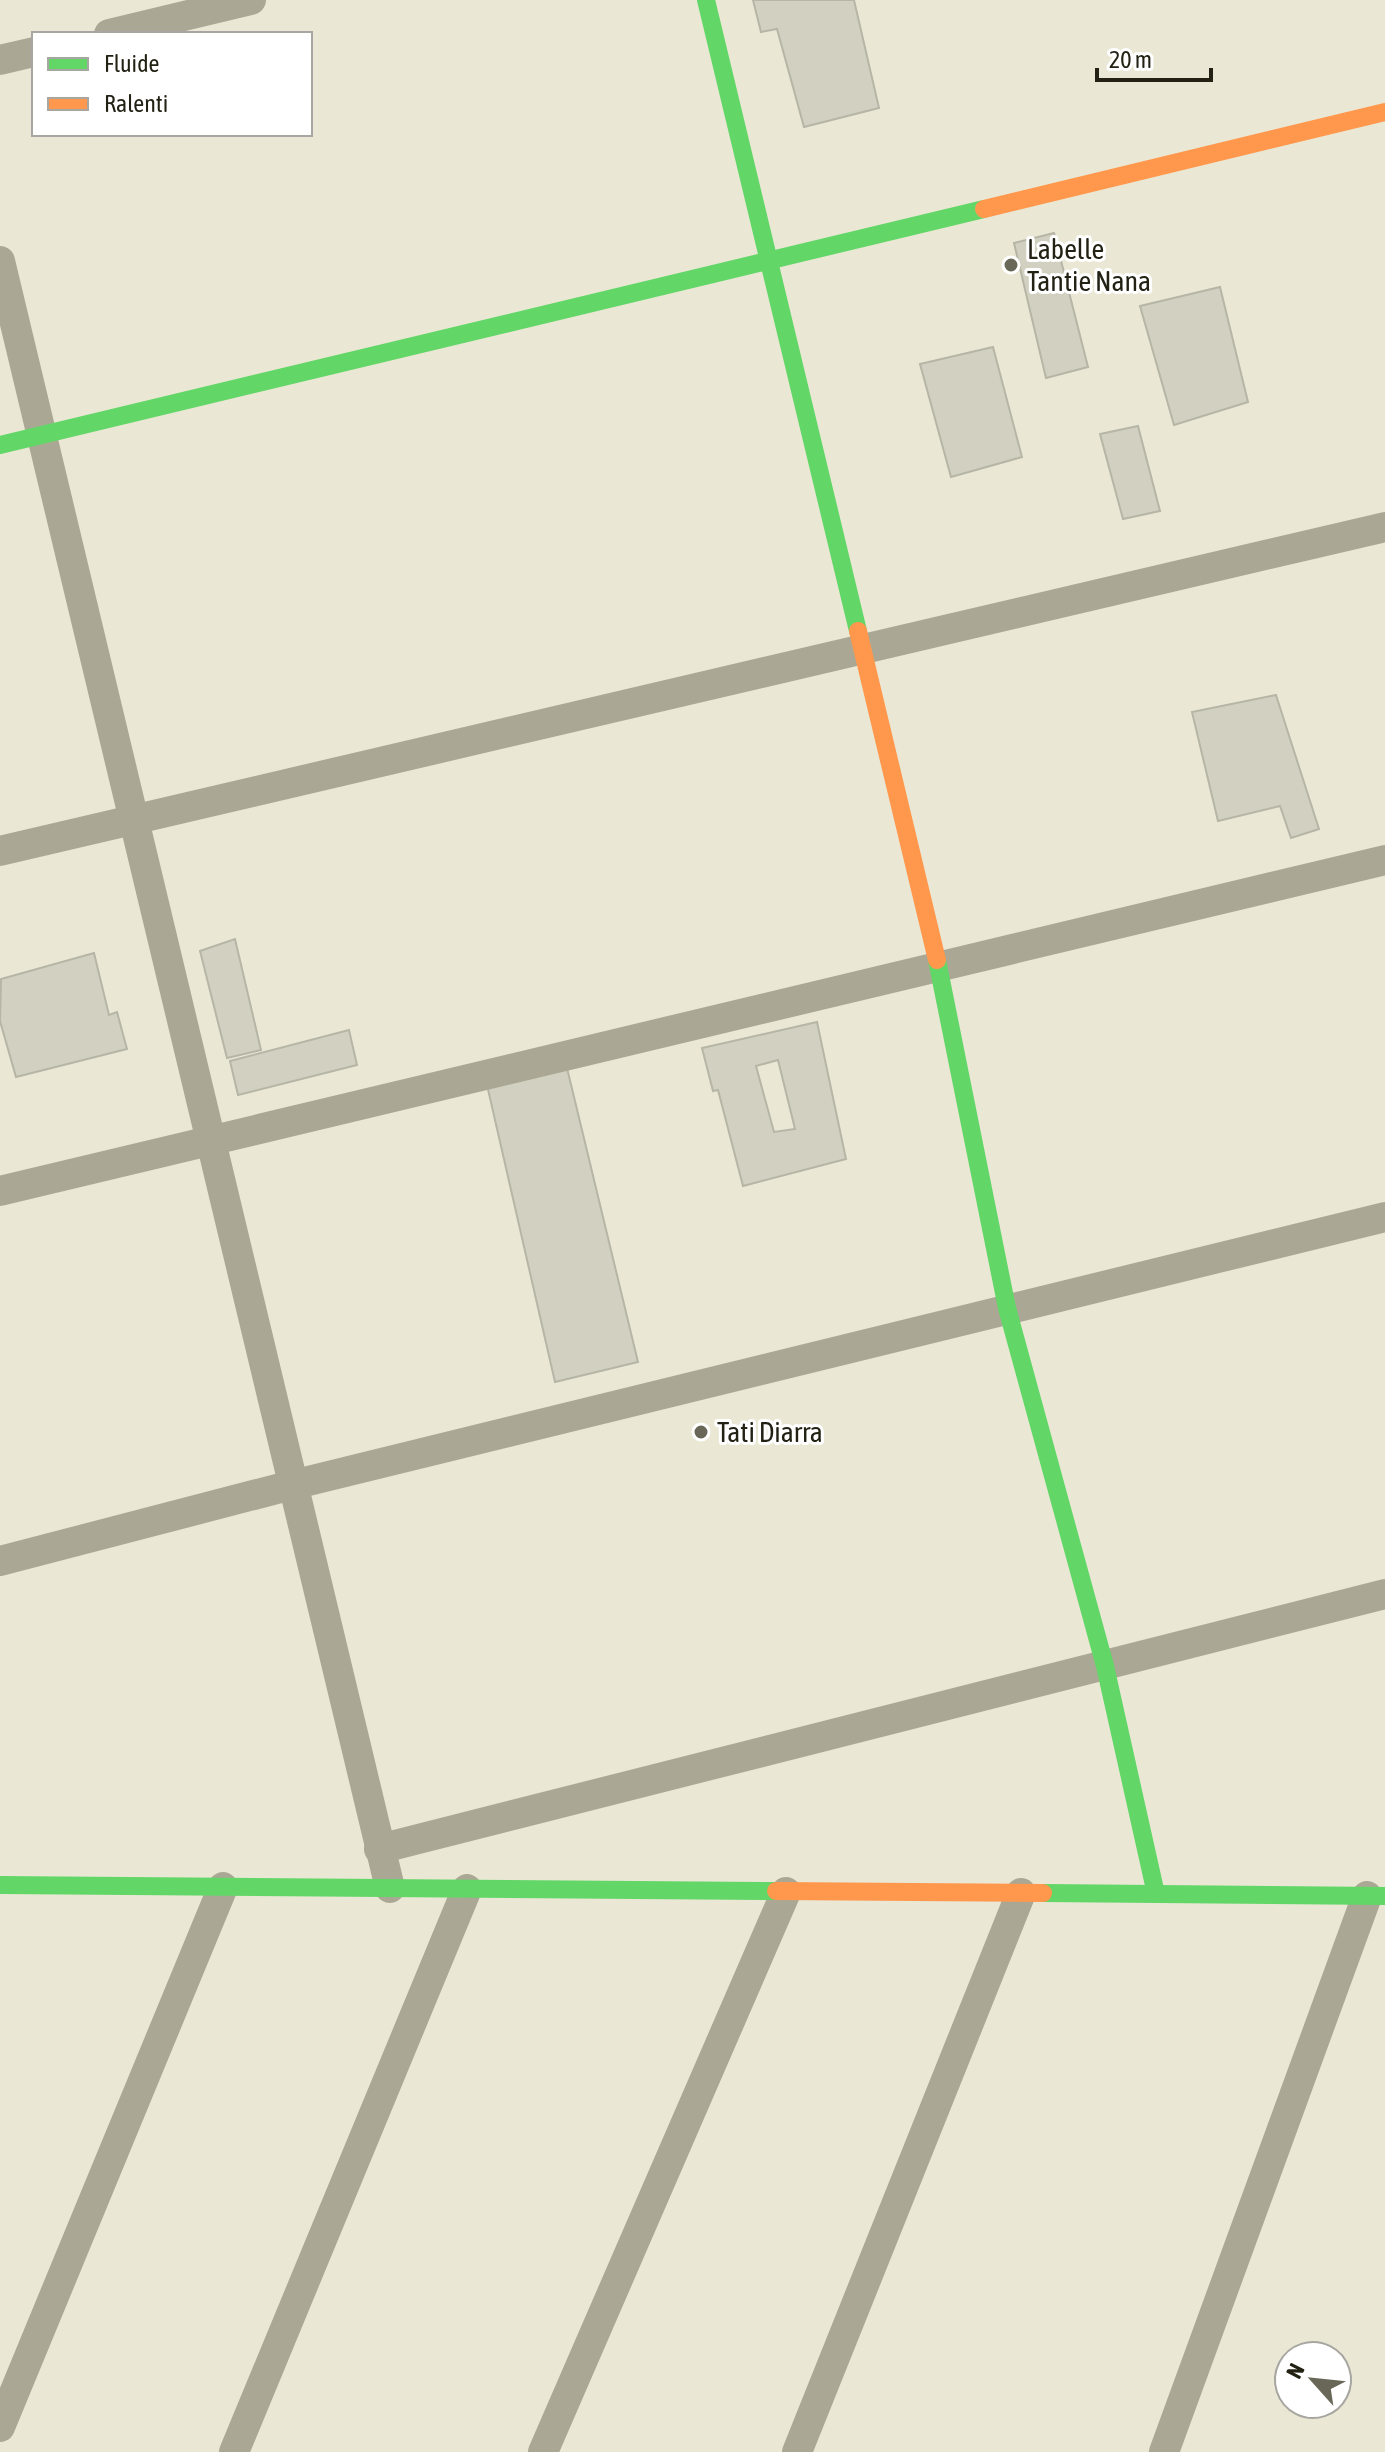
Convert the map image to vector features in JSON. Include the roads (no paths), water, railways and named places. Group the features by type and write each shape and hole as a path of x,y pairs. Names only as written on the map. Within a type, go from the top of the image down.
{"street":[{"path":"117,32 251,0"},
{"path":"706,0 939,966 1007,1308 1105,1666 1156,1894"},
{"path":"0,60 32,52"},
{"path":"0,445 1385,112"},
{"path":"0,261 390,1888"},
{"path":"0,851 1385,527"},
{"path":"0,1191 1385,860"},
{"path":"0,1561 292,1485 1385,1217"},
{"path":"379,1849 1385,1594"},
{"path":"0,1885 1376,1896 1164,2452"},
{"path":"0,2427 223,1887"},
{"path":"234,2452 467,1889"},
{"path":"543,2452 786,1892"},
{"path":"797,2452 1021,1893"}],"place":[{"name":"Labelle Tantie Nana","path":"1011,265"},
{"name":"Tati Diarra","path":"701,1432"}]}
